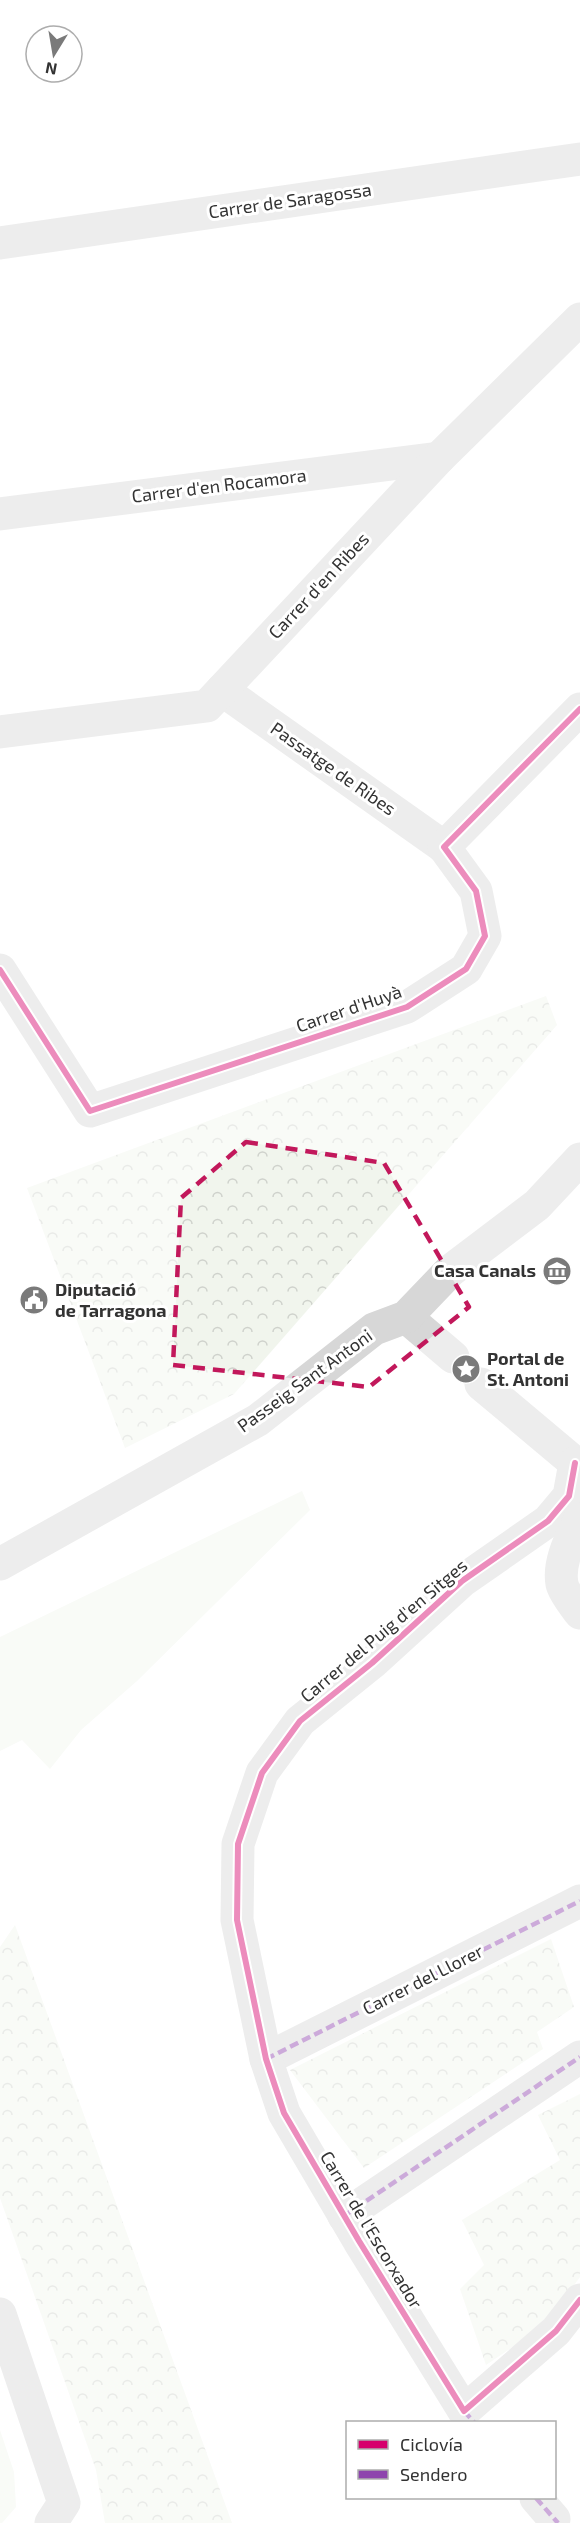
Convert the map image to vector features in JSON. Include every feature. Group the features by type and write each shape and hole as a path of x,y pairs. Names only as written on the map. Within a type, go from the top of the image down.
{"street":[{"name":"Carrer de Saragossa","path":"0,243 580,159"},
{"name":"Carrer d'en Ribes","path":"0,732 207,706 439,458 580,319"},
{"name":"Carrer d'en Rocamora","path":"0,514 439,458"},
{"name":"Passatge de Ribes","path":"222,690 444,847"},
{"path":"444,847 580,710"},
{"name":"Carrer d'Huyà","path":"0,970 90,1111 407,1006 466,969 485,936 476,891 444,847"},
{"name":"Passeig Sant Antoni","path":"0,1564 258,1420 375,1329 406,1317 450,1272 537,1205 580,1159"},
{"path":"406,1317 453,1357"},
{"path":"481,1384 577,1465"},
{"name":"Carrer del Puig d'en Sitges","path":"266,2059 237,1920 238,1844 262,1773 300,1721 372,1663 462,1581 548,1521 569,1496 577,1465"},
{"path":"580,1519 568,1543 562,1586 580,1613"},
{"name":"Carrer del Llorer","path":"266,2059 580,1901"},
{"path":"344,2216 580,2057"},
{"name":"Carrer de l'Escorxador","path":"266,2059 284,2113 344,2216 469,2417"},
{"path":"469,2417 556,2331 580,2300"},
{"path":"0,2314 64,2503 51,2523"}],"highlighted area":[{"path":"246,1142 384,1163 469,1307 369,1387 173,1365 181,1198"}],"green space":[{"path":"546,996 557,1025 234,1394 125,1448 27,1188"},
{"path":"302,1491 310,1510 137,1681 81,1730 50,1769 22,1740 0,1751 0,1637"},
{"path":"15,1925 232,2523 105,2523 96,2470 0,2198 0,1947"},
{"path":"551,1939 574,2007 537,2032 543,2049 364,2168 290,2070"},
{"path":"580,2094 580,2277 545,2325 486,2365 460,2289 484,2265 462,2220 560,2160 538,2115"},
{"path":"0,2430 14,2472 16,2507 2,2523 0,2523"}],"marked path":[{"path":"266,2059 580,1901"},
{"path":"344,2216 580,2057"},
{"path":"464,2411 473,2421"},
{"path":"537,2499 558,2523"}],"cycle path":[{"path":"0,970 90,1111 407,1007 466,969 485,936 476,891 444,847 580,709"},
{"path":"575,1463 569,1496 548,1521 462,1581 372,1663 300,1721 262,1773 238,1844 237,1920 266,2059 284,2113 359,2241 464,2411 556,2331 580,2300"}],"place":[{"name":"Casa Canals","path":"557,1271"},
{"name":"Diputació de Tarragona","path":"34,1300"},
{"name":"Portal de St. Antoni","path":"466,1369"}]}
